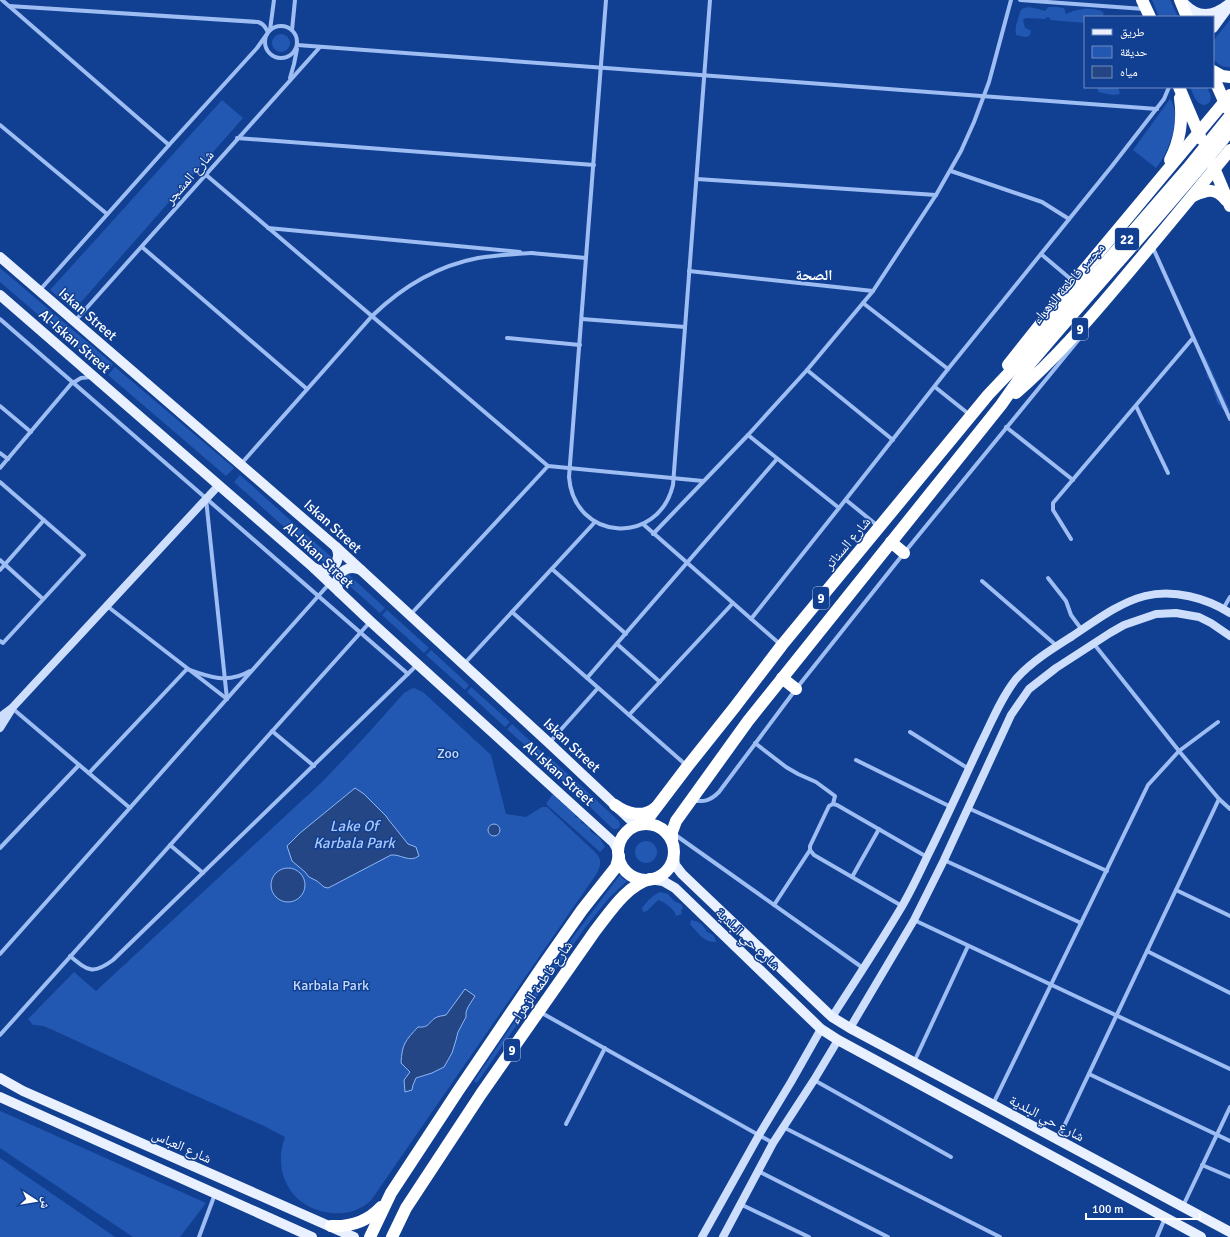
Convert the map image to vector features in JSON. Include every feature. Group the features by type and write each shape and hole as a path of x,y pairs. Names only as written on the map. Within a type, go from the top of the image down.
{"highway":[{"path":"1180,0 1187,16"},
{"path":"1214,72 1222,76 1230,77"},
{"path":"1214,78 1227,98 1230,115"},
{"name":"9","path":"1179,88 1214,169"},
{"name":"9","path":"988,395 1016,353 1153,187 1168,164 1178,140 1181,120 1179,88"},
{"path":"1153,187 1227,98"},
{"name":"مجسر فاطمة الزهراء","path":"1026,362 1183,174 1230,115"},
{"name":"مجسر فاطمة الزهراء","path":"1026,362 1085,299 1230,131"},
{"name":"9","path":"672,837 676,821 748,721 1001,405 1044,366 1098,309 1152,246 1230,150"},
{"path":"1214,169 1230,206"},
{"path":"1153,187 1156,184 1165,181 1170,181 1178,185 1185,197 1185,202 1181,210"},
{"path":"1192,196 1205,191 1214,191 1221,195 1230,206"},
{"name":"شارع السناتر","path":"640,824 646,821 659,805 782,645 988,395 1026,362"},
{"name":"22","path":"1001,405 1026,362"},
{"path":"891,542 904,553"},
{"path":"782,678 796,689"},
{"path":"734,708 732,714 733,719 736,722 742,724 748,721"},
{"path":"715,731 722,728 729,730 732,736 731,744"},
{"path":"615,805 627,812 638,814 649,812 659,805"},
{"path":"640,824 659,827 672,837 674,857"},
{"name":"9","path":"617,861 621,840 625,833 640,824"},
{"name":"9","path":"650,879 657,877 668,869 674,857"},
{"path":"617,861 633,876 642,879 650,879"},
{"name":"شارع فاطمة الزهراء","path":"370,1237 391,1193 468,1075 617,861"},
{"name":"شارع فاطمة الزهراء","path":"394,1234 406,1208 474,1105 539,1011 622,898 634,887 650,879"},
{"path":"468,1075 472,1085 478,1089 485,1089"},
{"path":"458,1092 464,1092 470,1095 474,1101 474,1105"},
{"path":"331,1226 351,1225 363,1220 380,1209 391,1193"}],"main road":[{"path":"1180,0 1193,11 1203,14 1214,14 1230,4"},
{"path":"1214,27 1230,4"},
{"name":"Iskan Street","path":"0,257 336,546 634,823 640,824"},
{"name":"Al-Iskan Street","path":"1,299 95,377 314,568 329,584 613,842 616,847 617,861"},
{"path":"0,717 12,708 219,485"},
{"path":"314,568 318,570 327,570 335,564 338,556 336,546"},
{"path":"339,592 337,589 337,580 341,572 352,568 361,570"},
{"path":"832,1017 902,906 1001,702 1017,678 1029,666 1057,646 1108,613 1144,596 1154,594 1188,596 1202,600 1226,611"},
{"path":"850,1028 914,920 944,860 1011,715 1029,689 1056,668 1124,625 1156,614 1176,612 1199,617 1212,623 1230,636"},
{"path":"0,728 12,708"},
{"name":"شارع حي البلدية","path":"674,857 675,865 680,872 832,1017 1230,1232"},
{"name":"شارع حي البلدية","path":"650,879 660,880 670,884 821,1029 838,1040"},
{"path":"751,962 755,961 760,956 761,949"},
{"path":"762,972 763,965 772,960"},
{"path":"702,1237 821,1029"},
{"path":"723,1237 773,1143 838,1040 1201,1237"},
{"name":"شارع العباس","path":"0,1078 30,1094 354,1237"},
{"path":"0,1097 312,1237"}],"street":[{"path":"2,0 169,145"},
{"path":"274,0 265,44 268,53 282,59 287,58 295,52 297,46"},
{"path":"292,30 295,0"},
{"path":"606,0 570,484 576,502 583,512 595,522 608,527 618,528 628,528 643,524 655,516 665,504 671,490 710,0"},
{"path":"653,534 702,481 748,435 807,370 873,291 951,171 974,122 984,96 993,69 1011,0"},
{"path":"1020,0 1146,9"},
{"path":"9,6 258,22 262,23 268,32"},
{"path":"39,291 257,48 268,32 279,26 288,27 297,37 297,46 290,80"},
{"path":"297,46 1157,109"},
{"name":"شارع المشجر","path":"75,321 237,138 320,47"},
{"path":"751,619 840,508 948,369 1157,109 1169,88"},
{"path":"0,125 107,214"},
{"path":"237,138 594,165"},
{"path":"951,171 1042,202 1069,219"},
{"path":"205,174 548,466 702,481"},
{"path":"696,179 936,195"},
{"path":"268,228 586,258"},
{"path":"142,246 307,389"},
{"path":"1152,246 1230,419"},
{"path":"241,464 372,316 387,301 403,289 423,277 447,267 478,258 533,253"},
{"path":"1041,254 1074,282"},
{"path":"689,271 873,291"},
{"path":"863,303 948,369"},
{"path":"691,799 703,801 710,800 714,797 796,689 904,553 1088,328 1098,309"},
{"path":"0,319 408,674"},
{"path":"582,319 685,327"},
{"path":"507,338 580,345"},
{"path":"1071,538 1052,508 1053,503 1194,338"},
{"path":"807,370 893,440"},
{"path":"0,468 73,382 85,377 95,377"},
{"path":"934,387 971,416"},
{"path":"0,406 31,432"},
{"path":"1136,406 1168,473"},
{"path":"1006,427 1073,480"},
{"path":"748,435 840,508"},
{"path":"0,453 8,459"},
{"path":"587,678 777,459"},
{"path":"410,615 548,466"},
{"path":"0,482 84,555 3,644 0,641"},
{"path":"206,498 227,699"},
{"path":"846,500 879,527"},
{"path":"0,570 44,520"},
{"path":"464,664 595,522"},
{"path":"643,524 782,645"},
{"path":"0,560 43,599"},
{"path":"552,569 626,634"},
{"path":"1048,578 1066,601 1071,615 1082,630"},
{"path":"982,581 1057,646"},
{"path":"0,954 329,584"},
{"path":"1226,611 1230,597"},
{"path":"629,715 733,603"},
{"path":"107,606 227,699"},
{"path":"512,612 687,767"},
{"path":"0,1035 370,621"},
{"path":"617,644 660,682"},
{"path":"1094,644 1179,751 1219,799 1230,809"},
{"path":"70,956 86,969 94,970 107,964 314,766 418,664"},
{"path":"187,668 206,676 224,678 239,676 254,668"},
{"path":"89,773 187,668"},
{"path":"549,743 598,688"},
{"path":"12,708 130,808"},
{"path":"993,1105 1148,785 1179,751 1218,722"},
{"path":"272,731 314,766"},
{"path":"910,732 968,769"},
{"path":"755,743 786,767 816,782 835,796 833,804 829,806 810,846 810,850 774,905"},
{"path":"856,760 951,807"},
{"path":"0,848 79,765"},
{"path":"1058,1140 1219,799"},
{"path":"833,804 927,857"},
{"path":"968,808 1107,871"},
{"path":"852,877 879,829"},
{"path":"672,837 774,905 863,968"},
{"path":"170,845 202,873"},
{"path":"810,850 814,855 902,906"},
{"path":"944,860 1081,923"},
{"path":"1176,890 1230,916"},
{"path":"914,920 1230,1069"},
{"path":"914,1062 968,946"},
{"path":"1147,951 1230,993"},
{"path":"539,1011 773,1143"},
{"path":"566,1124 605,1048"},
{"path":"1089,1074 1230,1142"},
{"path":"814,1080 951,1157"},
{"path":"1182,1206 1230,1107"},
{"path":"783,1127 1000,1237"},
{"path":"1202,1165 1230,1177"},
{"path":"758,1171 888,1237"},
{"path":"200,1237 215,1194"},
{"path":"740,1204 809,1237"},
{"path":"1157,1237 1165,1218"}],"green space":[{"path":"1152,0 1170,0 1178,16 1159,16"},
{"path":"1026,7 1045,11 1048,7 1064,8 1066,14 1079,10 1094,9 1103,12 1104,16 1084,16 1084,23 1050,20 1050,18 1047,17 1045,19 1026,18 1023,20 1025,28 1031,32 1029,36 1025,37 1016,35 1020,11 1023,8"},
{"path":"1230,20 1230,67 1220,65 1214,59 1214,40"},
{"path":"281,34 287,37 290,43 287,49 281,52 275,49 272,43 275,37"},
{"path":"1098,88 1118,88 1120,94 1113,95 1098,92"},
{"path":"1190,88 1207,88 1211,96 1210,102 1202,105 1196,99"},
{"path":"1170,99 1174,108 1175,123 1168,148 1156,168 1133,150"},
{"path":"222,100 243,118 74,310 50,290"},
{"path":"0,268 113,364 106,373 0,282"},
{"path":"1200,349 1206,358 1230,411 1224,411 1217,402 1211,382 1207,377"},
{"path":"115,367 234,468 226,476 108,375"},
{"path":"240,475 338,563 332,570 234,482"},
{"path":"348,574 385,608 380,613 343,580"},
{"path":"387,610 429,648 424,653 382,615"},
{"path":"431,650 469,685 465,690 426,655"},
{"path":"471,687 510,722 505,727 467,692"},
{"name":"Karbala Park","path":"414,688 423,692 491,755 506,814 526,817 542,807 547,807 596,853 600,860 600,865 597,873 372,1199 364,1206 353,1211 331,1213 317,1210 305,1204 295,1196 288,1187 283,1175 281,1163 285,1137 53,1030 43,1026 33,1025 28,1019 74,972 96,991 322,782 404,693"},
{"path":"512,724 544,754 540,759 507,729"},
{"path":"548,756 619,821 619,828 613,829 543,762"},
{"path":"552,795 556,795 559,798 558,801 564,801 566,805 565,807 568,807 576,814 575,817 580,818 582,821 581,823 585,824 586,827 588,825 591,832 599,837 605,847 600,852 546,804"},
{"path":"646,841 654,844 657,852 654,860 646,863 638,860 635,852 638,844"},
{"path":"620,875 627,881 609,898 585,928 477,1083 474,1081 576,933"},
{"path":"660,892 668,894 674,901 681,904 683,908 681,911 682,914 676,916 671,908 658,900 647,911 643,912 642,908 646,903"},
{"path":"691,920 703,925 707,932 714,936 716,942 704,939 690,924"},
{"path":"0,1111 206,1203 180,1237 133,1237 0,1148"},
{"path":"0,1158 115,1237 0,1237"}],"water":[{"name":"Lake Of Karbala Park","path":"355,788 364,794 386,816 408,844 416,847 419,856 412,859 391,855 328,888 324,887 309,877 292,861 287,846 300,833"},
{"path":"492,824 496,824 500,830 496,836 492,836 488,832 488,828"},
{"path":"285,868 291,868 300,873 304,879 304,891 300,897 291,902 285,902 276,897 271,888 271,882 276,873"},
{"path":"465,989 475,996 468,1007 466,1017 458,1032 452,1053 444,1067 416,1078 412,1090 405,1092 404,1080 410,1072 401,1063 402,1051 405,1043 418,1027 426,1026 436,1017 446,1015"}],"district":[{"name":"الصحة","path":"814,275"}],"park label":[{"name":"Zoo","path":"448,753"}]}
